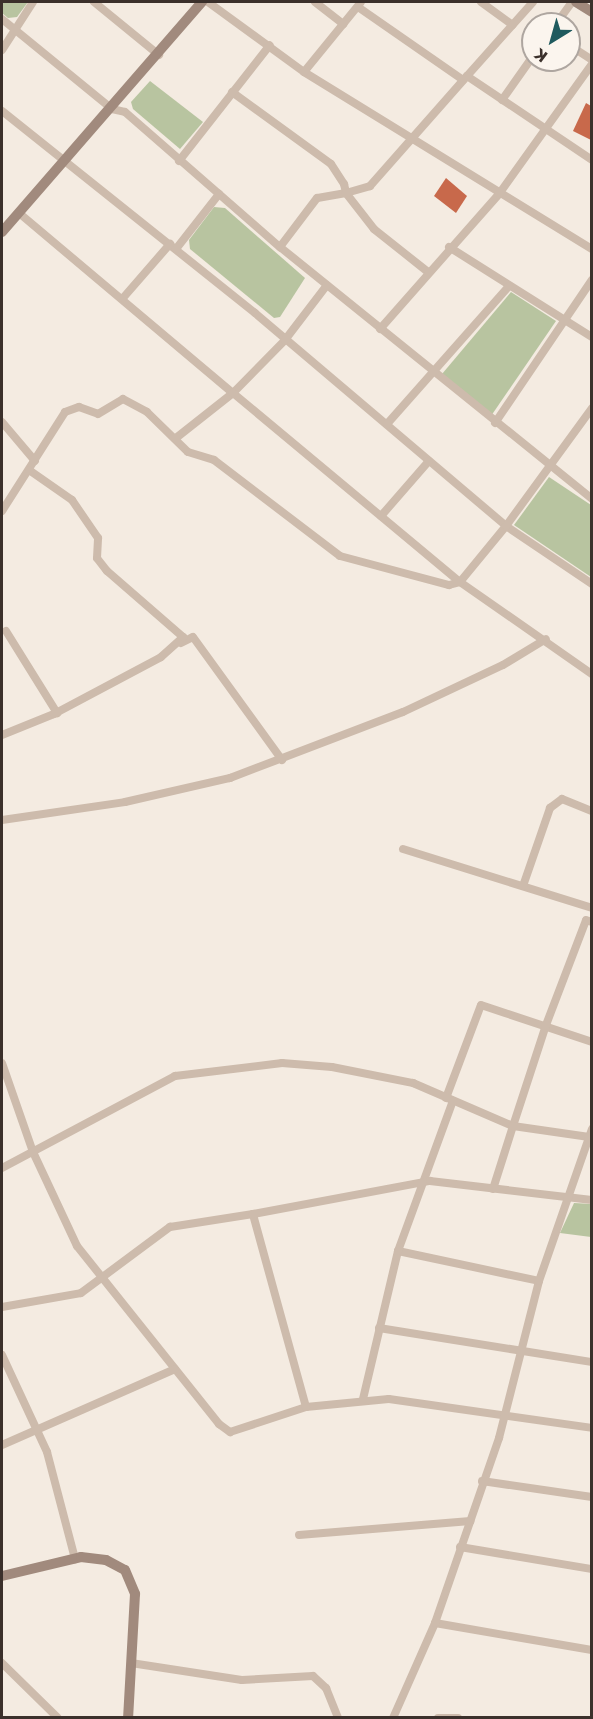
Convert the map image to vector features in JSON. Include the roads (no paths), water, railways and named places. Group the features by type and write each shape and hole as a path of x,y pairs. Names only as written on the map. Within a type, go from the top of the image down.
{"street":[{"path":"2,50 33,2"},
{"path":"94,2 159,55"},
{"path":"2,232 159,55 202,2"},
{"path":"208,2 304,72 591,249"},
{"path":"315,2 343,24"},
{"path":"481,2 513,25"},
{"path":"280,247 317,198 370,186 533,2"},
{"path":"574,2 591,12"},
{"path":"304,72 359,4 465,78 591,160"},
{"path":"2,19 112,109 124,112 280,247 549,468 591,499"},
{"path":"179,160 270,45"},
{"path":"380,329 449,247 499,194 547,130 591,62"},
{"path":"502,100 522,72"},
{"path":"232,92 331,164 346,193 374,229 428,272"},
{"path":"2,111 173,246 506,526 591,584"},
{"path":"123,298 219,195"},
{"path":"19,213 460,582 546,639 591,674"},
{"path":"449,247 591,337"},
{"path":"495,423 591,280"},
{"path":"176,438 233,393 285,340 327,285"},
{"path":"387,424 435,374 509,286"},
{"path":"2,511 65,412 79,407 98,414 123,399 176,438 188,452 214,460 340,555 449,585 460,582 506,526 591,408"},
{"path":"2,422 35,461"},
{"path":"381,516 429,461"},
{"path":"29,470 72,500 98,538 97,558 106,571 183,637 181,643"},
{"path":"6,631 57,713"},
{"path":"2,735 57,713 193,638 258,722 282,760"},
{"path":"2,820 125,802 230,778 282,760 460,687 546,639"},
{"path":"523,886 550,807 562,799 591,811"},
{"path":"403,849 591,907"},
{"path":"493,1189 546,1025 586,920 591,922"},
{"path":"363,1399 398,1251 481,1005 591,1042"},
{"path":"2,1063 33,1152 58,1212 102,1281 230,1432 306,1407 363,1399 389,1399 591,1428"},
{"path":"2,1168 152,1086 213,1070 282,1063 332,1067 413,1083 513,1126 590,1133 539,1281 504,1416 470,1521 435,1623 393,1718"},
{"path":"2,1307 72,1296 102,1281 170,1227 253,1214 423,1181 591,1200"},
{"path":"253,1214 306,1407"},
{"path":"398,1251 539,1281"},
{"path":"379,1328 519,1353 591,1361"},
{"path":"2,1355 39,1430 75,1558"},
{"path":"2,1445 175,1369"},
{"path":"482,1481 591,1497"},
{"path":"299,1535 470,1521"},
{"path":"460,1547 591,1569"},
{"path":"2,1576 75,1558 106,1560 125,1570 135,1594 128,1718"},
{"path":"435,1623 591,1650"},
{"path":"2,1663 58,1718"},
{"path":"131,1663 242,1680 313,1676 326,1688 338,1718"},
{"path":"438,1718 458,1718"}]}
